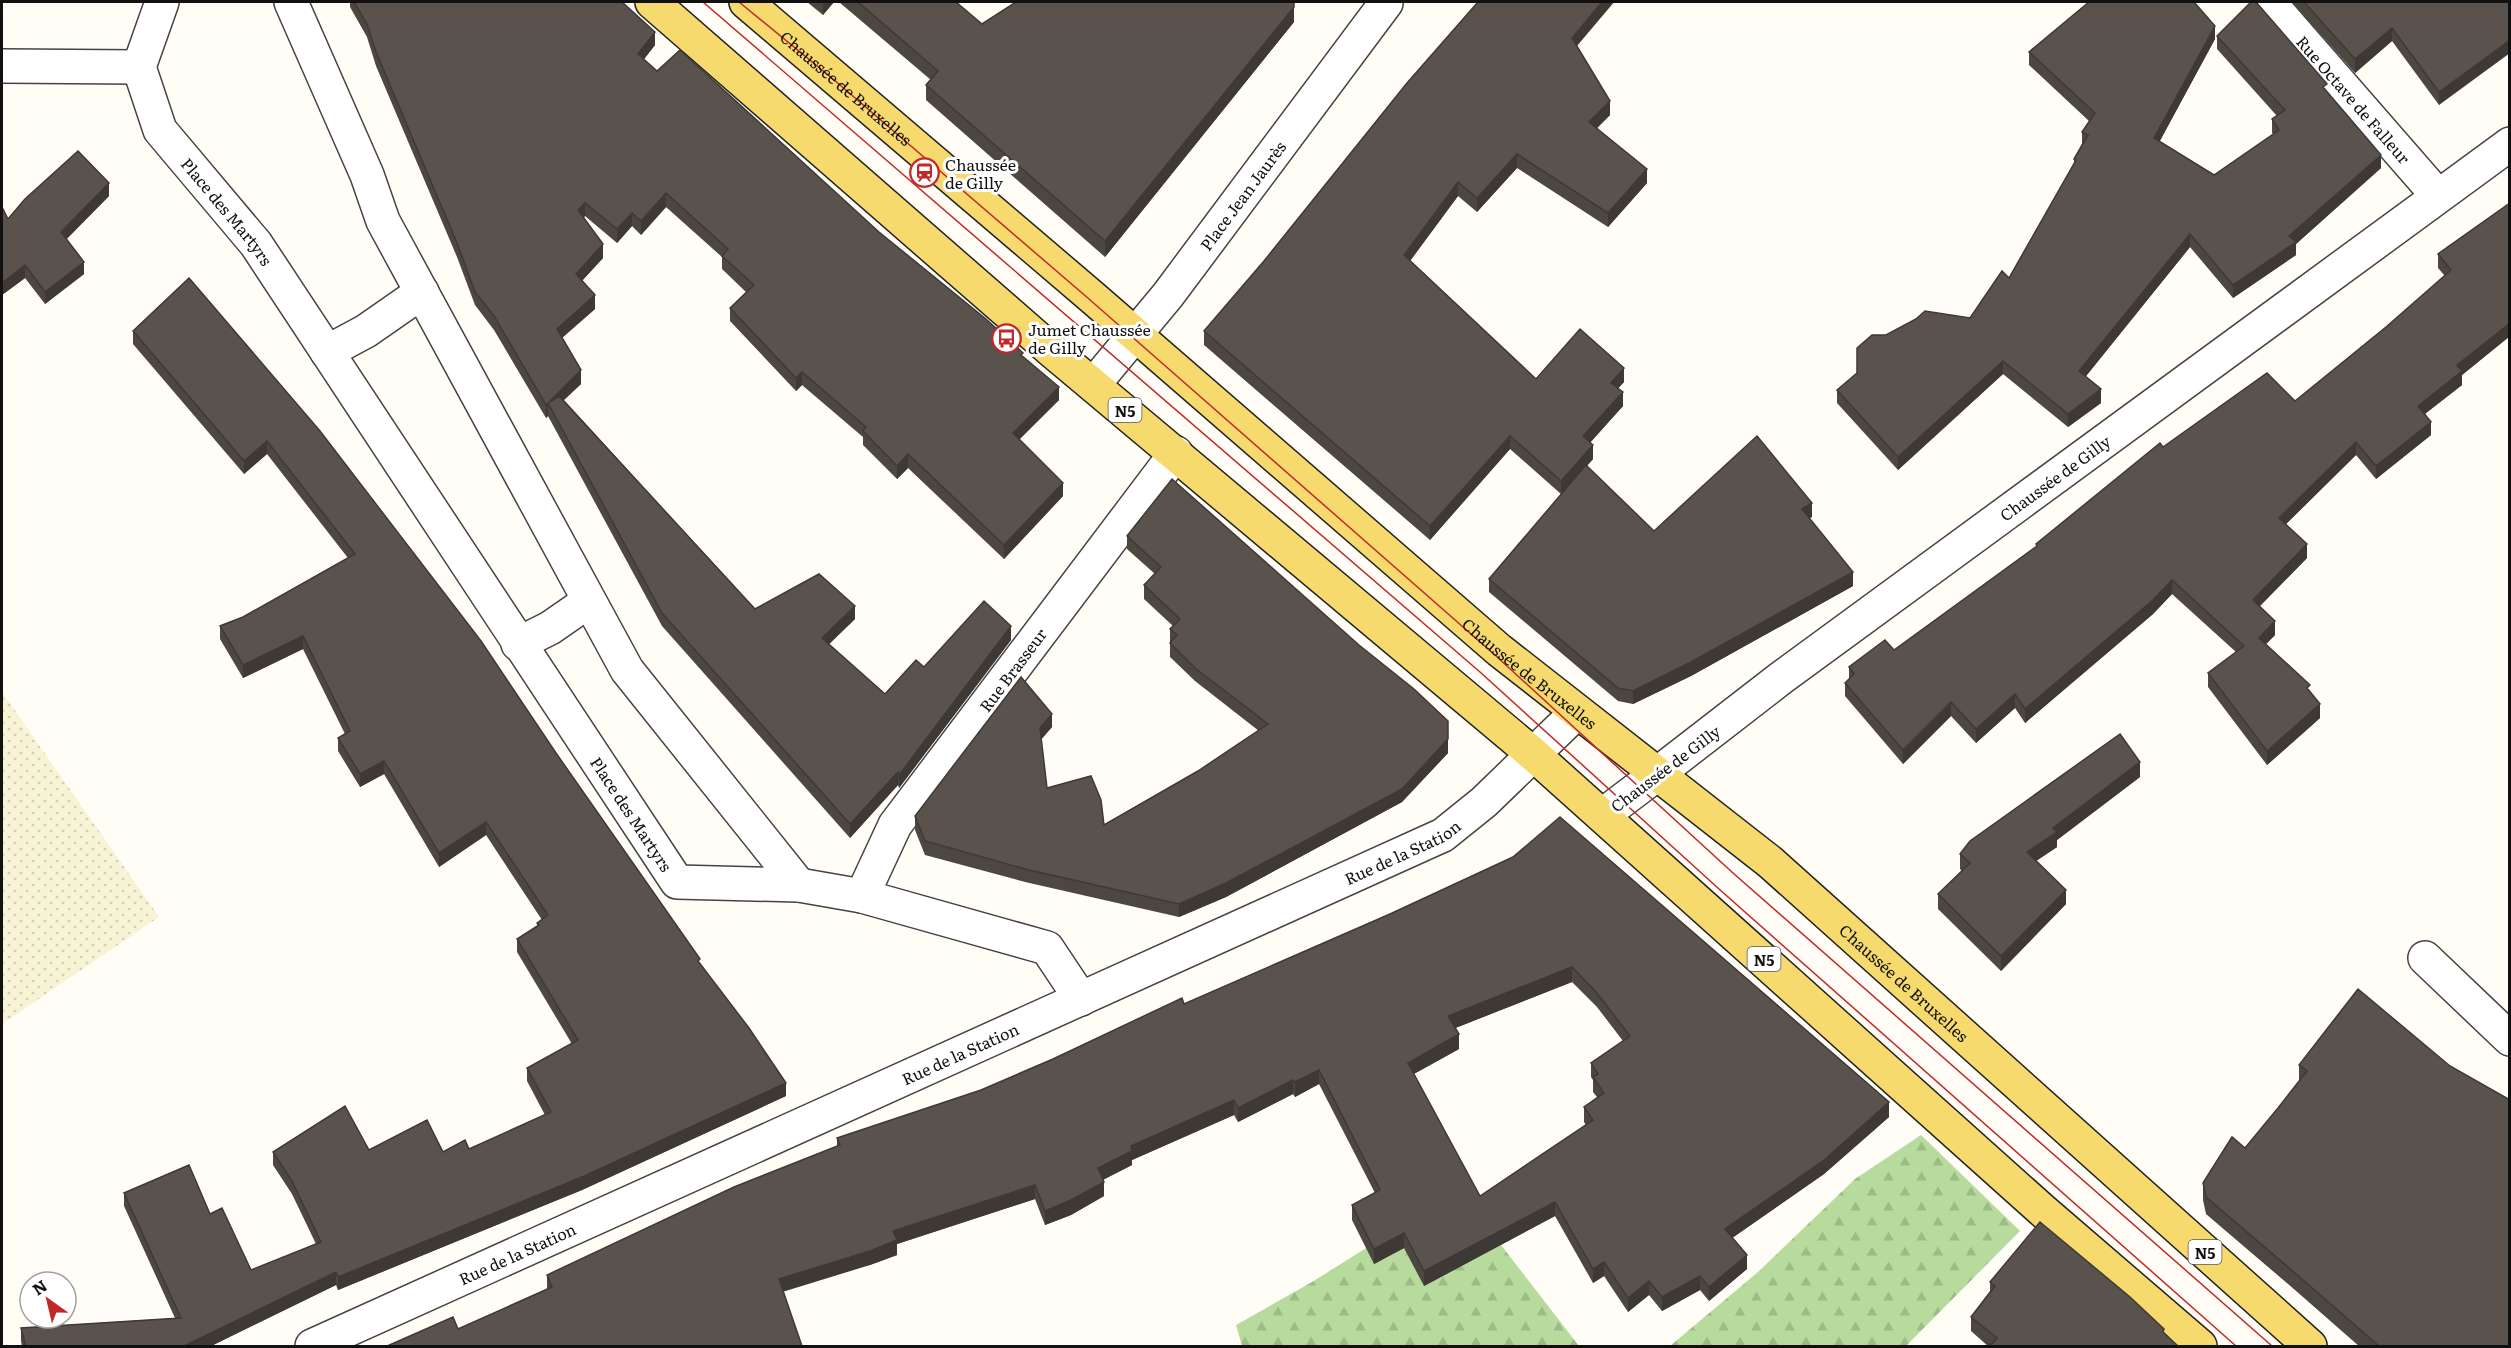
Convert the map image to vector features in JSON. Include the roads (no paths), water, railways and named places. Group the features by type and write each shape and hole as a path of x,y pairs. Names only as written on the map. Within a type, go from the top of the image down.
{"main road":[{"name":"N5","path":"652,2 1051,350 1533,754 2042,1210 2200,1347"},
{"name":"Chaussée de Bruxelles","path":"746,2 1499,650 1770,862 2310,1347"}],"street":[{"path":"2,66 139,67 162,2"},
{"path":"291,2 367,175 383,221 627,670 799,885"},
{"name":"Place Jean Jaurès","path":"1094,384 1168,295 1386,2"},
{"name":"Rue Octave de Falleur","path":"2269,2 2438,196"},
{"name":"Place des Martyrs","path":"139,67 160,130 256,244 676,882 799,885 862,896 1047,948 1081,999"},
{"name":"Chaussée de Gilly","path":"1603,815 1781,678 2510,144"},
{"path":"327,352 366,331 422,292"},
{"name":"Rue Brasseur","path":"862,896 895,825 1176,453"},
{"path":"518,644 550,628 589,601"},
{"name":"Rue de la Station","path":"312,1347 1443,834 1484,802 1577,712"},
{"path":"2425,958 2510,1039"}],"tram line":[{"path":"703,2 1480,672 1719,889 2236,1346"},
{"path":"739,2 833,79 1089,299 1495,655 1733,873 2272,1346"}],"place":[{"name":"Chaussée de Gilly","path":"924,173"},
{"name":"Jumet Chaussée de Gilly","path":"1007,338"}]}
